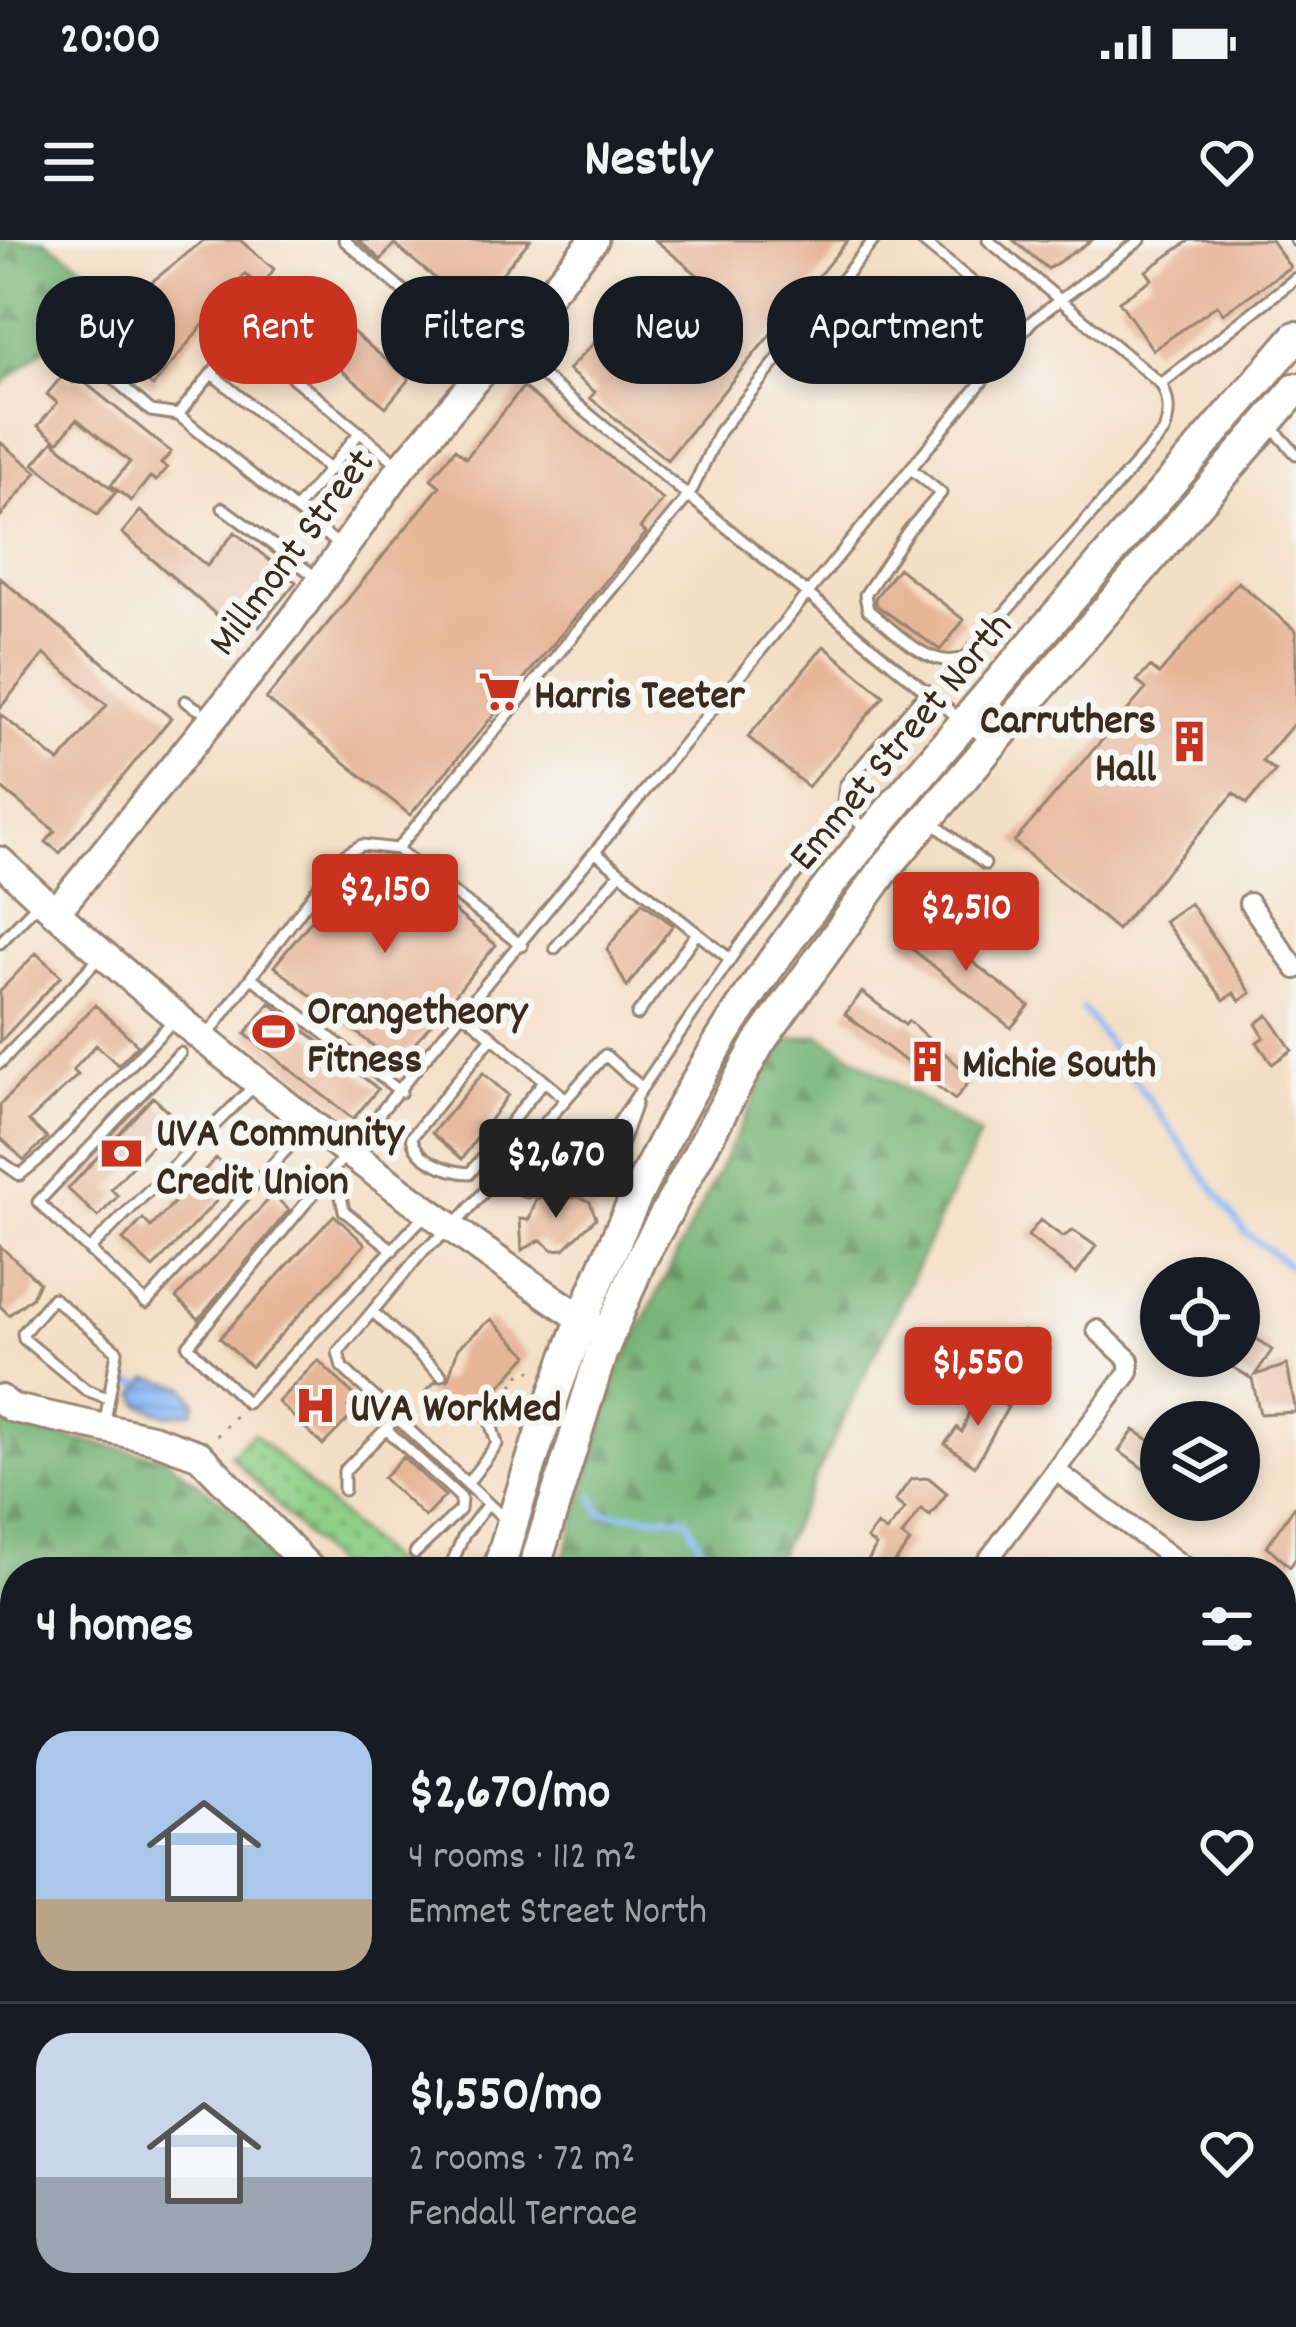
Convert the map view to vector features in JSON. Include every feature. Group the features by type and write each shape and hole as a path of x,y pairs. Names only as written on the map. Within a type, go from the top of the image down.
{"main road":[{"name":"Emmet Street North","path":"499,1557 500,1514 579,1316 652,1160 705,1066 793,934 871,833 1296,337"},
{"name":"Emmet Street North","path":"538,1557 608,1336 687,1168 759,1043 847,916 1296,389"}],"street":[{"name":"Millmont Street","path":"564,276 594,240"},
{"name":"Millmont Street","path":"48,906 320,580 402,467 473,384"},
{"path":"0,861 177,1017 192,1046 258,1082 311,1122 344,1163 440,1220 608,1336"},
{"path":"1249,903 1296,969"},
{"path":"990,1557 1129,1372 1129,1360 1097,1330"},
{"path":"0,1399 12,1408 105,1427 199,1455 298,1557"},
{"path":"1055,1470 1171,1557"}],"lane":[{"path":"344,240 392,276"},
{"path":"397,849 690,494 719,432 874,240"},
{"path":"921,240 1027,327"},
{"path":"911,469 941,493 908,531 865,595 868,610 936,661 951,664 966,656 1164,432 1168,397 1161,384 988,240"},
{"path":"641,1087 605,1054 496,1177 392,1250 247,1403 188,1346 344,1163 1027,327 1140,240"},
{"path":"1161,384 1296,278"},
{"path":"120,384 151,411 178,416 344,548"},
{"path":"178,416 204,384"},
{"path":"224,384 330,470"},
{"path":"301,384 402,467"},
{"path":"538,384 690,494 991,745"},
{"path":"1268,422 1296,454"},
{"path":"296,509 360,432"},
{"path":"223,508 320,580"},
{"path":"513,1158 605,1142 730,959 841,817 845,785 927,691"},
{"path":"185,700 198,709"},
{"path":"842,808 871,833"},
{"path":"928,818 985,864"},
{"path":"311,1122 204,1246 146,1303 38,1202 192,1046 340,857 362,845 397,849 522,946"},
{"path":"597,854 730,959"},
{"path":"555,948 620,873"},
{"path":"0,943 48,906"},
{"path":"637,1015 697,933"},
{"path":"0,1063 103,954"},
{"path":"250,977 401,1092"},
{"path":"465,1014 566,1099"},
{"path":"0,1161 20,1174 44,1156 177,1017"},
{"path":"492,1037 412,1137 419,1154 454,1172 470,1173 544,1081"},
{"path":"90,1250 258,1082"},
{"path":"496,1177 527,1192 612,1171 641,1087"},
{"path":"344,1163 344,1211 392,1250"},
{"path":"440,1220 424,1250 338,1352 342,1367 500,1514 464,1534 454,1557"},
{"path":"105,1397 86,1390 24,1340 22,1333 53,1298 117,1351 118,1366 105,1397 105,1427"},
{"path":"373,1312 441,1375"},
{"path":"467,1484 497,1444 490,1421 476,1406"},
{"path":"344,1490 344,1471 397,1418"},
{"path":"386,1429 460,1498 460,1510 415,1553"}],"path":[{"path":"527,1418 511,1405 510,1388 514,1376 530,1369"},
{"path":"199,1455 247,1403"}],"green space":[{"path":"0,240 45,240 98,276 36,276 36,356 0,386"},
{"path":"819,1035 980,1135 777,1557 564,1557 619,1370 784,1040"},
{"path":"0,1416 18,1428 163,1457 241,1516 275,1557 0,1557"},
{"path":"253,1433 385,1557 326,1557 230,1455"}],"water":[{"path":"149,1378 185,1386 196,1403 192,1412 167,1415 140,1404 136,1393"}],"building":[{"path":"204,240 240,240 274,269 269,276 199,276 199,330 175,359 175,276 159,276"},
{"path":"358,240 530,240 500,276 432,276 394,244 381,260"},
{"path":"655,240 848,240 818,276 767,276 767,338 743,368 743,276 699,276"},
{"path":"1013,240 1092,240 1048,269"},
{"path":"1190,240 1271,240 1290,267 1223,314 1217,305 1153,350 1119,301 1152,279 1146,271"},
{"path":"357,335 381,356 381,384 405,384 386,407 357,383"},
{"path":"593,344 593,384 730,384 667,460 590,398 595,392 569,369"},
{"path":"55,384 87,384 171,452 161,464 167,468 156,481 150,477 131,501 111,485 130,462 77,419 58,442 38,426 57,403 47,394"},
{"path":"523,387 663,500 640,528 646,533 410,815 266,699 440,486 431,479 455,449 466,458"},
{"path":"53,441 116,492 97,515 34,464"},
{"path":"0,442 37,472 0,517"},
{"path":"140,511 207,566 235,532 296,582 259,627 232,605 221,619 122,533"},
{"path":"898,568 964,620 940,650 876,605 875,598"},
{"path":"0,578 171,718 60,853 46,842 55,831 0,787 0,714 59,762 107,705 44,654 0,708"},
{"name":"Carruthers Hall","path":"1238,582 1296,631 1296,721 1262,761 1275,771 1247,804 1234,793 1117,930 1014,842 1146,689 1137,681 1150,667 1159,674"},
{"path":"824,646 884,696 808,787 748,737"},
{"path":"389,857 496,945 397,1065 274,966 363,858"},
{"path":"642,902 673,925 627,987 607,949"},
{"path":"1190,903 1251,993 1240,1001 1234,993 1224,1000 1164,921"},
{"path":"919,920 1029,1006 1011,1028 902,941"},
{"path":"36,953 61,976 0,1042 0,991"},
{"name":"Michie South","path":"862,992 905,1025 909,1021 972,1078 955,1100 845,1014"},
{"path":"270,1003 378,1089 353,1119 245,1034"},
{"path":"95,1005 138,1045 118,1065 96,1045 73,1070 78,1075 29,1121 47,1138 24,1160 0,1137 0,1105"},
{"path":"1268,1015 1292,1050 1272,1064 1257,1042 1264,1037 1256,1024"},
{"path":"483,1073 508,1095 462,1159 432,1133"},
{"name":"UVA Community Credit Union","path":"153,1097 176,1119 111,1189 118,1196 98,1217 68,1189"},
{"path":"216,1158 238,1178 153,1268 123,1240 143,1219 151,1227"},
{"path":"560,1193 562,1199 580,1197 590,1202 596,1218 564,1249 553,1250 541,1240 522,1250 520,1219 529,1220 536,1199"},
{"path":"273,1195 289,1210 199,1319 176,1298"},
{"path":"334,1215 365,1244 251,1367 220,1338"},
{"path":"1040,1220 1063,1237 1073,1230 1096,1246 1076,1274 1028,1236"},
{"path":"0,1246 39,1282 32,1297 9,1315 0,1306"},
{"path":"491,1319 528,1355 493,1394 489,1390 482,1399 469,1400 469,1412 458,1422 451,1415 445,1421 428,1405 434,1400 425,1392 435,1382 448,1380 458,1348"},
{"path":"1024,1331 1050,1349 1025,1382 1007,1369 1013,1361 1006,1356"},
{"path":"1260,1341 1272,1350 1260,1368"},
{"name":"UVA WorkMed","path":"318,1360 357,1398 348,1407 354,1413 323,1445 278,1402"},
{"path":"1287,1365 1296,1412 1260,1414 1249,1377"},
{"path":"986,1394 1008,1407 975,1466 945,1444 957,1428 962,1432 972,1403 979,1404"},
{"path":"1134,1430 1140,1434 1140,1466 1119,1451"},
{"path":"403,1457 445,1496 425,1517 383,1478"},
{"path":"929,1478 947,1493 930,1516 921,1509 902,1536 910,1542 899,1557 870,1557 876,1546 867,1539 877,1525 886,1532 905,1509 895,1501 911,1479"},
{"path":"1296,1504 1296,1557 1279,1557 1267,1546"}],"waterway":[{"path":"1083,1009 1245,1232 1296,1271"},
{"path":"121,1381 140,1384"},
{"path":"594,1496 600,1513 686,1518 703,1551"}],"place":[{"name":"Harris Teeter","path":"500,692"},
{"name":"Carruthers Hall","path":"1190,741"},
{"name":"Orangetheory Fitness","path":"273,1032"},
{"name":"Michie South","path":"928,1061"},
{"name":"UVA Community Credit Union","path":"122,1154"},
{"name":"UVA WorkMed","path":"316,1405"}]}
